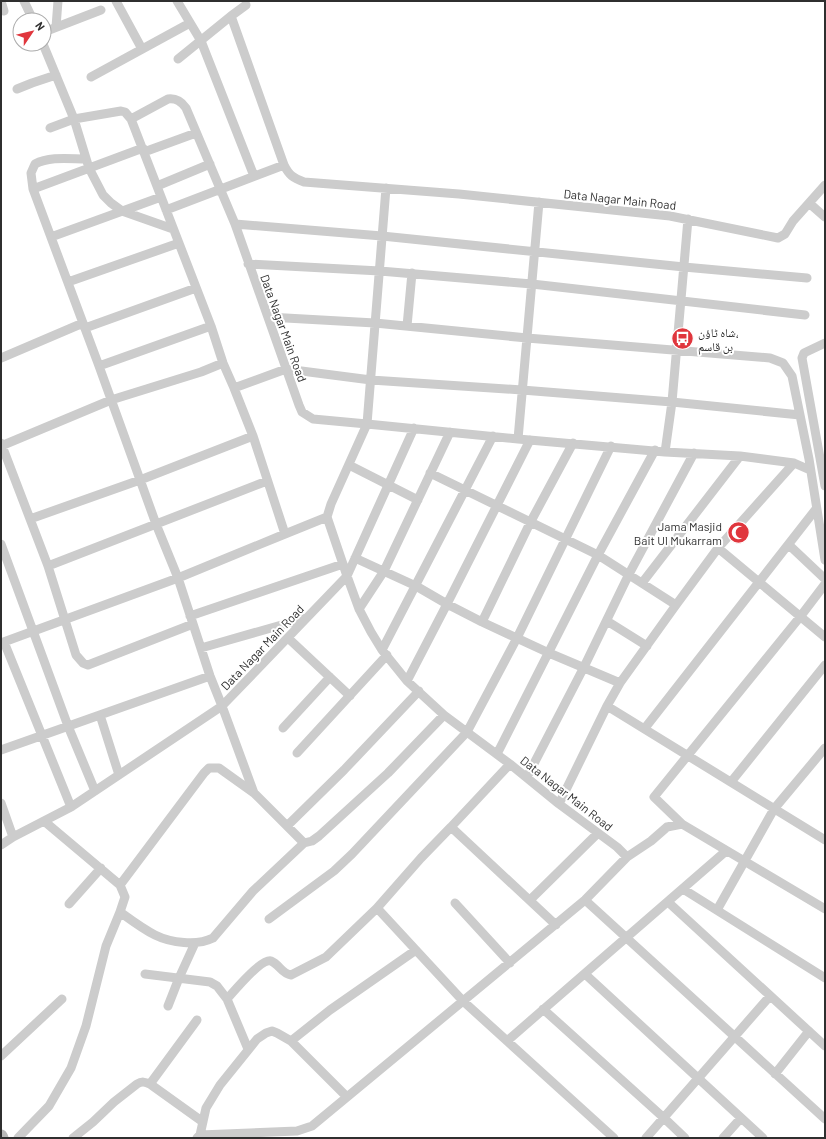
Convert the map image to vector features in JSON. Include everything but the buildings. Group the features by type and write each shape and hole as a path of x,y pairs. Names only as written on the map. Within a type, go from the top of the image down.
{"street":[{"path":"1,1 4,11"},
{"path":"24,1 29,12"},
{"path":"56,27 58,1"},
{"path":"116,1 142,49"},
{"path":"177,1 201,40 254,176"},
{"path":"178,59 246,4"},
{"path":"52,29 101,10"},
{"path":"166,210 284,165 231,16"},
{"path":"91,77 190,23"},
{"path":"46,52 74,119 89,168 103,195 122,211 173,229"},
{"path":"17,89 56,75"},
{"name":"Data Nagar Main Road","path":"131,119 172,98 181,102 186,108 235,224 299,405 302,412 313,419 665,452 740,456 794,463 810,470"},
{"path":"50,128 74,119 121,111 125,112 131,119 252,436 285,534"},
{"path":"33,189 89,168 196,133"},
{"name":"Data Nagar Main Road","path":"86,159 41,160 35,164 31,173 33,189 156,524 178,578 210,676 222,706 347,576 414,428"},
{"path":"157,186 210,164"},
{"name":"Data Nagar Main Road","path":"284,165 294,178 304,182 539,202 670,216 778,238 785,234 793,221 825,185"},
{"path":"70,807 2,642 178,578 327,517 331,504 367,424 386,188"},
{"path":"51,237 161,197"},
{"path":"518,439 539,202"},
{"path":"809,203 825,218"},
{"path":"665,452 672,402 688,219"},
{"path":"235,224 382,236 807,278"},
{"path":"68,282 179,243"},
{"path":"248,264 380,270 532,284 805,315"},
{"path":"408,326 412,274"},
{"path":"1,358 84,326 196,288"},
{"path":"268,317 375,323 527,338 770,358 783,363 792,376 825,560"},
{"path":"99,366 211,326"},
{"path":"825,343 804,353 802,358 825,486"},
{"path":"223,363 201,372 111,400 1,445 48,566 76,655 82,663 88,665 191,620 343,564"},
{"path":"234,388 286,369 371,380 672,402 800,415"},
{"path":"359,609 384,572 450,432"},
{"path":"30,519 140,480 252,436"},
{"path":"297,753 350,696 384,653 416,586 493,436"},
{"path":"407,681 530,440"},
{"path":"482,622 530,523 573,443"},
{"path":"269,919 334,871 352,854 467,732 517,638 611,446"},
{"path":"497,754 598,555 655,450"},
{"path":"527,777 584,667 629,574 694,453"},
{"path":"642,583 740,456"},
{"path":"559,804 620,682 718,548 794,463"},
{"path":"349,465 418,500"},
{"path":"430,473 598,555 676,605"},
{"path":"48,566 267,481"},
{"path":"645,728 760,583 816,509"},
{"name":"Data Nagar Main Road","path":"327,517 359,609 384,653 407,681 444,715 527,777 559,804 617,847 627,857"},
{"path":"1,544 68,726 95,791"},
{"path":"789,545 825,579"},
{"path":"718,548 825,637"},
{"path":"355,558 416,586 482,622 549,653 620,682"},
{"path":"825,584 654,797 682,824 825,909"},
{"path":"201,648 307,618"},
{"path":"607,621 646,646"},
{"path":"288,638 350,696"},
{"path":"731,782 825,665"},
{"path":"1,750 210,676"},
{"path":"283,728 330,677"},
{"path":"288,826 419,692"},
{"path":"1,845 12,837 70,807 222,706 254,793"},
{"path":"607,706 645,728 774,809 823,836"},
{"path":"100,715 119,775"},
{"path":"120,912 154,935 164,939 195,943 213,938 254,891 304,842 319,836 388,773 444,715"},
{"path":"717,910 774,809 825,748"},
{"path":"227,999 261,964 269,960 287,975 291,975 326,957 377,908 421,858 510,764"},
{"path":"120,884 199,779 209,768 219,768 254,793 304,842"},
{"path":"1,803 12,837"},
{"path":"18,1138 48,1106 71,1068 86,1026 106,946 125,897 120,884 44,821"},
{"path":"347,1097 291,1041 272,1031 257,1038 220,1085 206,1108 198,1136 297,1135 312,1126 585,900 627,857 651,841 667,827 682,824"},
{"path":"452,827 556,924"},
{"path":"530,900 598,833"},
{"path":"507,1041 726,851"},
{"path":"69,904 101,868"},
{"path":"683,889 825,978"},
{"path":"585,900 825,1119"},
{"path":"668,902 825,1046"},
{"path":"455,903 510,963"},
{"path":"377,908 463,1001 614,1138"},
{"path":"168,1006 195,943"},
{"path":"291,1041 330,1010 416,950"},
{"path":"145,974 210,982 220,990 227,999 248,1049"},
{"path":"585,974 763,1138"},
{"path":"646,1138 770,996"},
{"path":"1,1056 62,999"},
{"path":"543,1009 685,1138"},
{"path":"150,1084 197,1020"},
{"path":"775,1074 809,1031"},
{"path":"74,1138 114,1102 137,1084 142,1082 150,1084 203,1122"},
{"path":"723,1138 741,1118"}],"place":[{"name":"شاہ ٹاؤن، بن قاسم","path":"682,339"},
{"name":"Jama Masjid Bait Ul Mukarram","path":"738,533"}]}
